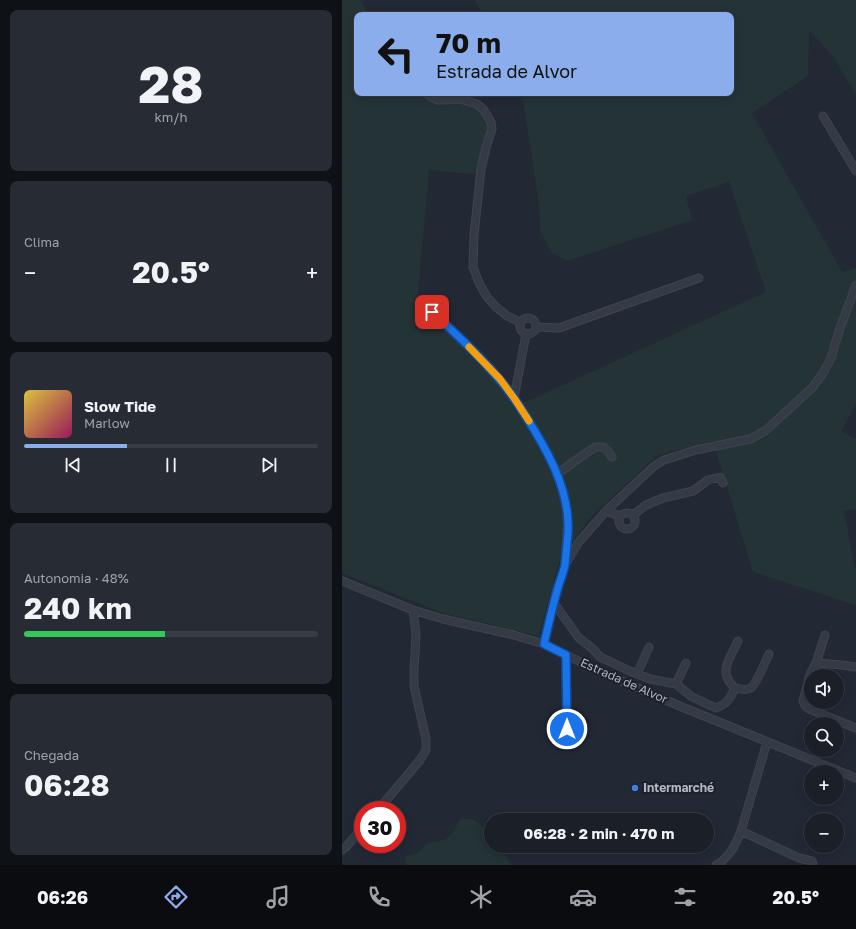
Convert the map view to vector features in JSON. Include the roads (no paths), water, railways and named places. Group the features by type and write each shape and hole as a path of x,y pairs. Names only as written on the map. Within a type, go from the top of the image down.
{"street":[{"path":"430,96 438,100 460,99 477,104 483,109 491,122 492,129 481,169 474,236 473,267 479,283 487,297 496,308 507,316 520,322"},
{"path":"823,116 856,171"},
{"path":"536,327 559,328 699,278"},
{"path":"564,565 578,543 606,511 653,467 664,460 696,450 750,439 765,431 812,388 823,373 831,358 856,285"},
{"path":"432,312 500,379 538,435 552,460 557,474 564,497 568,530 564,565 544,644"},
{"path":"530,317 534,319 536,322 536,327 533,333 526,334 523,332 520,329 520,322 525,318 530,317"},
{"path":"514,398 526,334"},
{"path":"557,474 596,447 603,447 612,457"},
{"path":"633,515 646,505 663,498 693,491 708,480 720,477 722,483"},
{"path":"606,511 620,516"},
{"path":"626,513 633,515 635,520 631,529 622,529 618,521 620,516 626,513"},
{"name":"Estrada de Alvor","path":"342,580 413,610 443,620 514,635 544,644 605,674 856,778"},
{"path":"554,603 578,637 593,649 600,657 650,679 676,684 692,696 716,708 724,705 730,699 735,688"},
{"path":"386,801 420,760 426,750 426,739 414,686 416,633 413,610"},
{"path":"826,635 816,663 810,674 803,701 805,706 809,709 856,728"},
{"path":"738,641 726,666 726,677 729,683 735,688 743,690 750,688 756,681 769,654"},
{"path":"637,674 649,647"},
{"path":"566,655 567,729"},
{"path":"676,684 686,663"},
{"path":"816,663 856,667"},
{"path":"716,865 729,856 736,844 767,742"},
{"path":"741,831 800,861 812,861 813,865"},
{"path":"342,850 354,838"}],"place":[{"name":"Intermarché","path":"635,788"}]}
